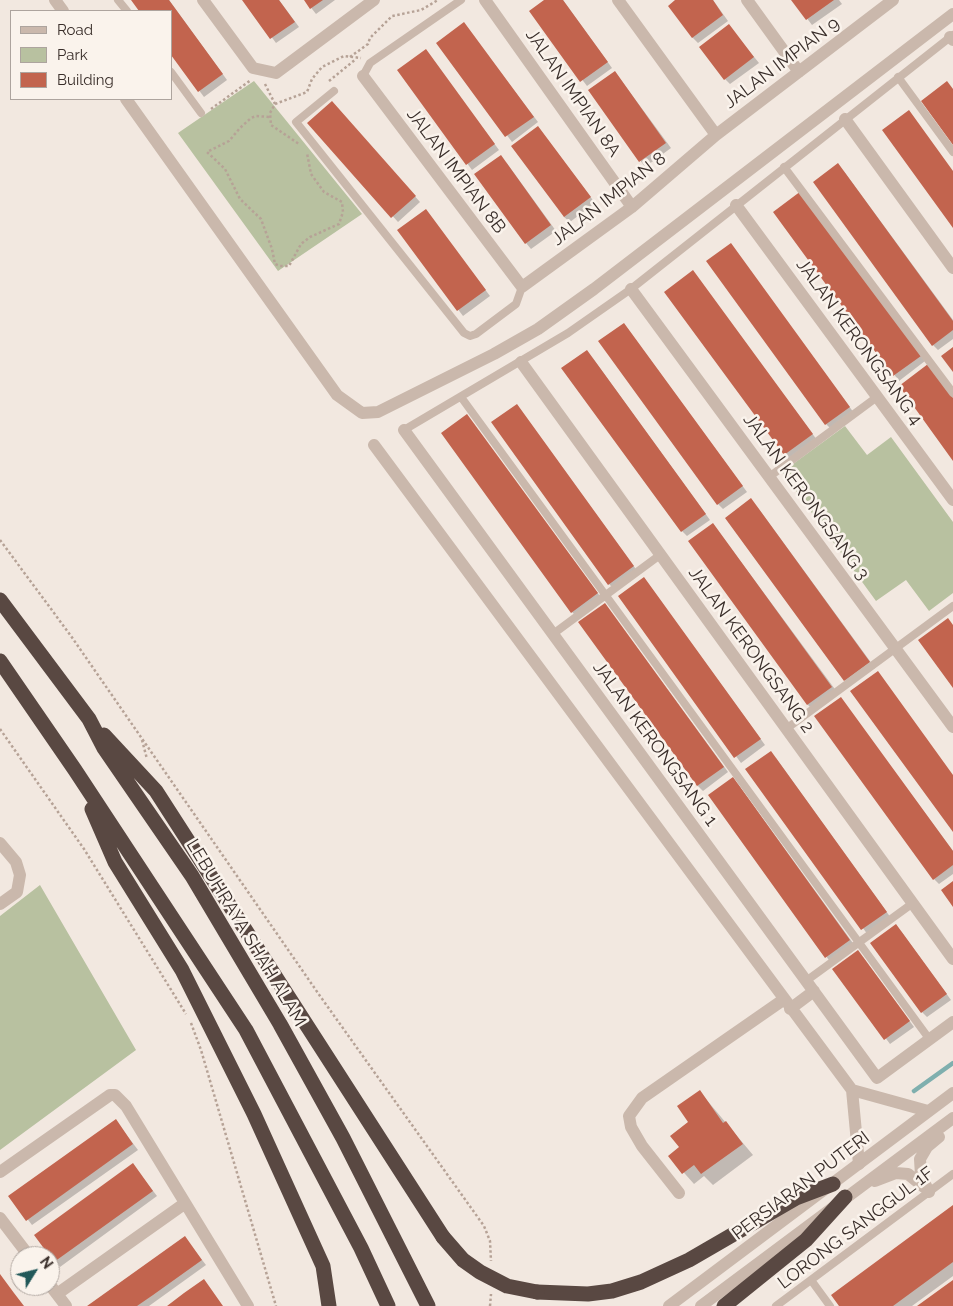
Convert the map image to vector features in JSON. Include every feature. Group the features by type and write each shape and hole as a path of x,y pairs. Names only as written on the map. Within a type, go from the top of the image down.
{"highway":[{"name":"LEBUHRAYA SHAH ALAM","path":"0,600 89,719 104,748 192,876 280,1024 343,1138 428,1306"},
{"path":"0,661 75,770 246,1030 361,1248 388,1306"},
{"path":"89,719 156,791 442,1236 463,1260 480,1272 507,1286 537,1292 588,1294 612,1291 641,1282 689,1260 796,1198 833,1184"},
{"path":"75,770 115,862 182,970 254,1114 323,1266 329,1306"},
{"path":"724,1306 806,1240 845,1197"}],"street":[{"path":"203,0 253,68 276,72 374,0"},
{"name":"JALAN IMPIAN 8A","path":"485,0 632,207"},
{"path":"618,0 716,135"},
{"path":"747,0 799,72"},
{"name":"JALAN IMPIAN 9","path":"716,135 893,0"},
{"path":"127,100 337,395 362,413 378,412 494,354 544,324 594,289 953,14"},
{"name":"JALAN IMPIAN 8B","path":"363,76 522,287"},
{"path":"845,119 953,268"},
{"name":"JALAN IMPIAN 8","path":"522,287 632,207 716,135"},
{"name":"JALAN KERONGSANG 4","path":"736,205 953,500"},
{"name":"JALAN KERONGSANG 3","path":"631,289 953,726"},
{"name":"JALAN KERONGSANG 2","path":"521,362 953,959"},
{"name":"JALAN KERONGSANG 1","path":"404,430 877,1078 930,1040"},
{"path":"374,445 786,1005 852,1090 859,1164"},
{"path":"0,843 16,862 20,875 17,892 0,904"},
{"path":"679,1193 642,1146 631,1127 629,1116 642,1098 786,1005 810,986"},
{"path":"930,1040 953,1022"},
{"path":"852,1090 928,1111"},
{"name":"PERSIARAN PUTERI","path":"669,1306 953,1093"},
{"path":"0,1172 110,1095 121,1099 248,1306"},
{"name":"PERSIARAN PUTERI","path":"701,1306 953,1118"},
{"path":"929,1192 920,1176 920,1158 927,1147 953,1125"},
{"path":"862,1185 896,1173 908,1174 929,1192"},
{"path":"60,1285 184,1204"},
{"path":"0,1218 21,1246"}],"lane":[{"path":"118,0 126,10"},
{"path":"363,76 370,63 461,0"},
{"path":"404,430 568,333 631,289 898,77 952,37"},
{"path":"172,73 201,113"},
{"path":"898,77 953,152"},
{"path":"334,91 296,122 464,333 470,336 476,334 516,304 522,287"},
{"path":"784,167 953,393"},
{"path":"461,397 930,1040"},
{"path":"769,477 877,397"},
{"path":"553,634 660,555"},
{"path":"786,729 953,606"},
{"path":"810,986 859,943 913,903"},
{"name":"LORONG SANGGUL 1F","path":"776,1306 953,1174"},
{"path":"811,1280 830,1306"}],"path":[{"path":"350,57 368,44 370,38 392,16 420,10 438,0"},
{"path":"269,117 256,116 251,118 230,141 207,152 225,169 240,199 261,219 275,264 286,267 289,266 301,244 310,237 339,224 344,204 320,189 310,172 306,152 299,144 273,129 269,117 275,104 307,92 312,79 322,66 344,56 366,58 370,63"},
{"path":"263,70 262,80 275,104"},
{"path":"201,113 205,113 250,80"},
{"path":"0,540 71,636 320,996 484,1226 492,1246 492,1264"},
{"path":"0,729 84,849 189,1019 201,1050 276,1306"},
{"path":"490,1306 491,1290"}],"green space":[{"path":"254,81 362,214 278,271 178,133"},
{"path":"845,426 867,455 891,437 953,522 953,593 929,611 906,580 876,601 782,472"},
{"path":"40,885 136,1050 0,1150 0,916"}],"building":[{"path":"131,0 169,0 223,74 198,92 172,56 172,10 138,10"},
{"path":"242,0 279,0 295,22 270,39"},
{"path":"304,0 323,0 310,9"},
{"path":"544,0 563,0 608,62 580,82 529,11"},
{"path":"675,0 713,0 723,15 692,38 668,6"},
{"path":"791,0 834,0 806,20"},
{"path":"464,22 534,117 505,137 436,43"},
{"path":"729,24 754,57 724,80 699,47"},
{"path":"426,49 495,144 466,165 397,70"},
{"path":"615,71 666,143 639,162 588,90"},
{"path":"947,81 953,89 953,145 921,101"},
{"path":"332,101 416,196 391,218 307,123"},
{"path":"909,110 953,171 953,228 882,130"},
{"path":"538,126 591,197 564,217 511,146"},
{"path":"501,155 551,225 525,244 474,174"},
{"path":"838,163 953,321 953,330 932,346 813,182"},
{"path":"801,191 921,356 893,376 773,212"},
{"path":"426,209 486,290 457,311 397,230"},
{"path":"731,243 850,407 825,425 706,261"},
{"path":"693,270 813,434 784,455 664,292"},
{"path":"624,323 743,486 717,505 598,341"},
{"path":"953,347 953,372 941,356"},
{"path":"587,350 706,514 681,532 561,368"},
{"path":"928,364 953,398 953,461 899,386"},
{"path":"517,404 634,566 608,585 491,422"},
{"path":"467,414 598,593 571,613 441,433"},
{"path":"751,498 870,662 844,681 725,518"},
{"path":"713,523 832,687 807,705 688,541"},
{"path":"644,577 761,739 734,758 618,596"},
{"path":"605,603 724,767 697,786 578,622"},
{"path":"948,618 953,625 953,688 918,640"},
{"path":"878,671 953,775 953,832 850,691"},
{"path":"841,697 953,851 953,865 933,880 814,716"},
{"path":"771,751 887,912 861,930 745,769"},
{"path":"733,777 850,940 825,958 708,795"},
{"path":"953,881 953,907 941,890"},
{"path":"896,924 947,994 921,1013 870,943"},
{"path":"858,950 910,1021 884,1040 832,969"},
{"path":"700,1090 723,1123 726,1121 743,1144 701,1174 694,1165 682,1174 668,1156 679,1147 670,1136 688,1122 677,1106"},
{"path":"116,1119 133,1144 26,1221 8,1196"},
{"path":"133,1163 153,1191 60,1258 60,1246 42,1246 34,1235"},
{"path":"953,1205 953,1262 893,1306 839,1306 831,1295"},
{"path":"185,1236 202,1260 153,1295 137,1306 87,1306"},
{"path":"0,1274 10,1288 10,1296 16,1296 24,1306 0,1306"},
{"path":"204,1279 223,1306 167,1306 184,1293"},
{"path":"953,1280 953,1306 917,1306 946,1285"}],"waterway":[{"path":"914,1091 953,1063"}]}
